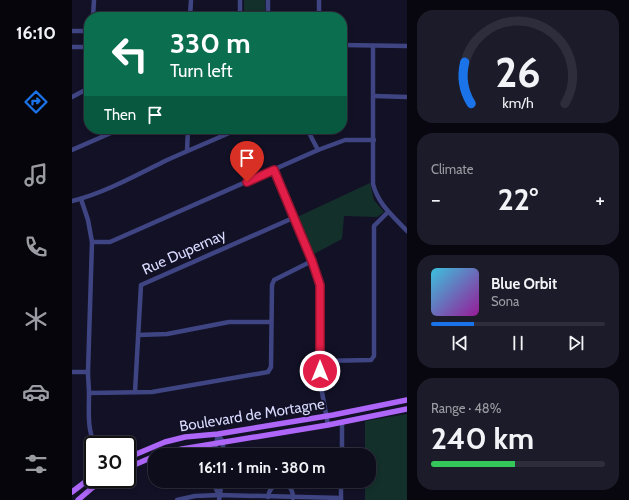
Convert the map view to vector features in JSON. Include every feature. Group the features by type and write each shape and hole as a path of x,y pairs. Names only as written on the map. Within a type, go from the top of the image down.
{"main road":[{"name":"Boulevard de Mortagne","path":"136,454 165,442 185,437 218,434 326,416 407,400"},
{"name":"Boulevard de Mortagne","path":"195,448 328,425 407,409"},
{"path":"136,464 148,459"},
{"path":"72,492 84,483"},
{"path":"78,500 92,488"}],"street":[{"path":"93,12 94,0"},
{"path":"190,12 191,0"},
{"path":"240,0 240,12"},
{"path":"268,0 268,12"},
{"path":"319,0 319,12"},
{"path":"72,31 84,31"},
{"path":"347,45 407,46"},
{"path":"373,46 374,184 376,194 380,202 407,231"},
{"path":"72,47 84,47"},
{"path":"72,97 84,91"},
{"path":"374,96 407,97"},
{"path":"72,150 109,134"},
{"path":"187,151 188,134"},
{"path":"72,201 82,199 226,134"},
{"path":"310,134 318,150"},
{"path":"92,242 110,242 318,150 345,140 374,140"},
{"path":"274,170 312,261 320,285 320,381 328,425"},
{"path":"82,199 92,242 88,372 89,423 92,436"},
{"path":"320,360 371,360 374,356 374,226 388,212"},
{"name":"Rue Dupernay","path":"135,392 141,284 293,218"},
{"path":"89,393 152,392 268,372 271,367 272,285 274,280 312,261"},
{"path":"138,335 166,334 229,322 271,322"},
{"path":"72,372 88,372"},
{"path":"342,422 342,448"},
{"path":"218,434 223,442 223,448"},
{"path":"216,448 218,434"},
{"path":"268,497 272,486 286,484 291,487 293,491 293,498"},
{"path":"177,500 195,496 341,499 341,488"}],"green space":[{"path":"244,0 265,0 265,12 244,12"},
{"path":"370,183 374,200 384,212 377,217 344,216 342,239 312,255 295,218"},
{"path":"407,414 407,500 365,500 365,488 376,488 376,448 365,448 365,421"}],"route":[{"path":"247,182 274,170 312,261 320,285 320,371"}]}
